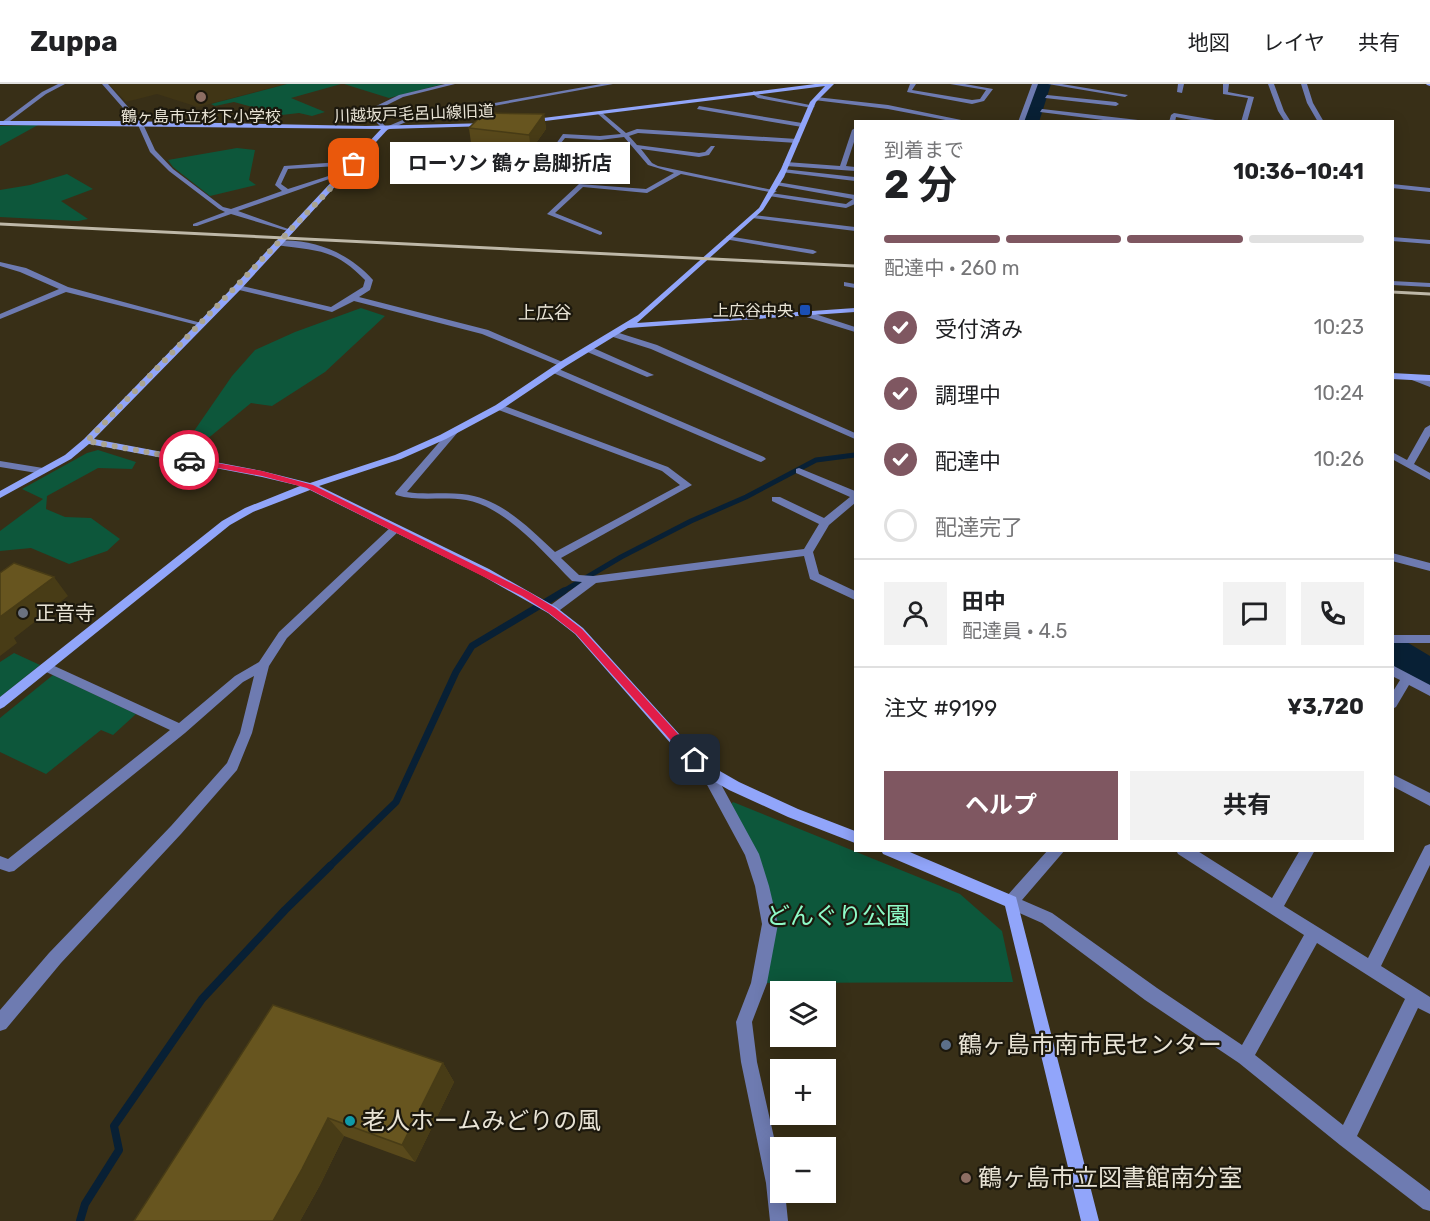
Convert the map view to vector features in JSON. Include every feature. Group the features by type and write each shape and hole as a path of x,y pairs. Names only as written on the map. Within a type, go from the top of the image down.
{"street":[{"path":"2,123 44,93 62,84"},
{"path":"105,84 141,125 152,151 171,170 221,208 290,231"},
{"path":"385,129 374,117 372,110 401,96 452,84"},
{"path":"0,495 68,457 87,441 238,286 385,129 405,120 610,84"},
{"path":"526,121 829,84"},
{"path":"0,704 226,522 249,510 310,486 390,460 453,432 499,407 563,364 641,317 754,217 774,190 802,125 822,90 829,84"},
{"path":"913,84 909,91 964,100 982,100 990,89 952,84 945,96"},
{"path":"1022,120 1035,84"},
{"path":"1039,120 1051,84 1125,95"},
{"path":"1111,92 1116,84"},
{"path":"1180,92 1181,84"},
{"path":"1226,84 1225,93 1251,97 1245,120"},
{"path":"1271,84 1287,120"},
{"path":"1304,84 1310,103 1320,120"},
{"path":"754,93 758,96 933,114 961,120"},
{"path":"1047,97 1116,104"},
{"path":"947,116 964,100"},
{"path":"699,108 802,125"},
{"path":"1042,111 1121,120"},
{"path":"600,113 637,147 650,164 846,206 852,205 854,200"},
{"path":"930,120 933,114"},
{"path":"1173,120 1174,115 1203,120"},
{"name":"川越坂戸毛呂山線旧道","path":"2,123 385,129 491,124"},
{"path":"555,147 563,136 609,138 626,136 637,131 797,141"},
{"path":"842,168 854,133"},
{"path":"637,147 699,155 707,154 713,147"},
{"path":"287,191 278,185 286,167 354,164"},
{"path":"786,164 854,169"},
{"path":"783,171 854,179"},
{"path":"195,225 346,172"},
{"path":"600,233 550,214 581,186 647,191 680,172"},
{"path":"1394,186 1430,190"},
{"path":"774,190 854,198"},
{"path":"754,217 854,230"},
{"path":"730,238 813,252"},
{"path":"1394,239 1430,243"},
{"path":"238,286 332,309 367,288 369,280 344,259 315,245 279,243"},
{"path":"0,264 22,270 65,289 201,324"},
{"path":"1394,283 1430,285"},
{"path":"0,317 65,289"},
{"path":"352,298 485,332 563,364"},
{"path":"627,326 853,308"},
{"path":"803,313 854,330"},
{"path":"613,334 654,347 854,436"},
{"path":"588,349 650,375"},
{"path":"554,370 761,459"},
{"path":"1394,376 1430,378"},
{"path":"1415,378 1430,384"},
{"path":"499,407 665,469 687,485 554,557"},
{"path":"1409,465 1430,428"},
{"path":"453,432 400,493 470,498 486,503 514,521 576,578 593,580 808,552"},
{"path":"87,441 262,474 310,486 485,572 552,610 579,632 685,750 706,770 734,786 793,813 854,837"},
{"path":"1394,456 1430,478"},
{"path":"0,464 43,471"},
{"path":"1394,467 1430,478"},
{"path":"799,471 854,497"},
{"path":"854,498 825,523 808,552 814,576 854,596"},
{"path":"776,499 825,523"},
{"path":"0,1023 55,958 176,830 232,766 246,733 263,665 283,635 396,528"},
{"path":"1394,558 1430,567"},
{"path":"552,610 593,580"},
{"path":"1394,638 1430,639"},
{"path":"0,862 9,866 239,679 263,665"},
{"path":"46,667 180,729"},
{"path":"1394,671 1430,691"},
{"path":"1394,701 1407,678"},
{"path":"706,770 752,854 770,924 759,983 744,1022 749,1062 775,1183 779,1221"},
{"path":"1394,781 1430,800"},
{"path":"1371,969 1430,850"},
{"path":"893,852 1047,918 1151,994 1245,1056 1346,1139 1430,1202"},
{"path":"1011,902 1056,852"},
{"path":"1188,852 1430,1006"},
{"path":"1275,908 1307,852"},
{"path":"1011,902 1090,1221"},
{"path":"1245,1056 1314,933"},
{"path":"1346,1139 1415,996"}],"shaded area":[{"name":"鶴ヶ島市立杉下小学校","path":"109,84 286,84 198,107 157,94 126,102"}],"green space":[{"path":"287,84 341,84 291,98 325,112 312,116 299,113 282,115 234,102 215,106 211,104"},
{"path":"344,84 443,84 389,98"},
{"path":"38,125 0,146 0,126"},
{"path":"237,148 255,150 249,180 256,185 210,196 173,167 168,160"},
{"path":"67,174 93,189 61,201 88,219 78,221 0,217 0,190 30,185"},
{"path":"361,308 385,316 325,372 272,406 251,403 195,449 183,447 232,376 255,350 295,332"},
{"path":"98,450 136,462 132,469 98,468 47,496 46,509 65,517 91,518 120,539 107,551 69,564 31,548 0,551 0,531 43,499 22,489 87,453"},
{"path":"14,653 40,665 0,697 0,662"},
{"path":"53,675 136,714 113,735 101,730 46,774 0,752 0,718"},
{"name":"どんぐり公園","path":"733,802 960,894 1002,931 1013,982 770,981 770,983 759,983 770,924 762,886 727,808"}],"building":[{"path":"484,113 544,114 529,135 469,128"},
{"path":"14,563 54,577 0,617 0,573"},
{"name":"老人ホームみどりの風","path":"273,1005 443,1063 402,1145 328,1118 273,1221 134,1221"}],"waterway":[{"path":"1031,120 1043,84"},
{"path":"562,592 621,557 691,521 746,497 816,460 854,455"},
{"path":"329,867 396,802 456,672 472,646 564,591"},
{"path":"1394,651 1430,673"},
{"path":"80,1221 85,1204 119,1150 114,1126 202,999 285,910 330,866"}],"railway":[{"path":"0,224 854,266"},
{"path":"1394,292 1430,294"}],"way so far":[{"path":"189,460 87,441 354,164"}],"place":[{"name":"鶴ヶ島市立杉下小学校","path":"201,97"},
{"name":"ローソン 鶴ヶ島脚折店","path":"354,164"},
{"name":"上広谷中央","path":"805,310"},
{"name":"正音寺","path":"23,613"},
{"name":"鶴ヶ島市南市民センター","path":"946,1045"},
{"name":"老人ホームみどりの風","path":"350,1121"},
{"name":"鶴ヶ島市立図書館南分室","path":"966,1178"}],"district":[{"name":"上広谷","path":"545,313"}],"route":[{"path":"189,460 310,486 485,572 552,610 579,632 695,760"}]}
